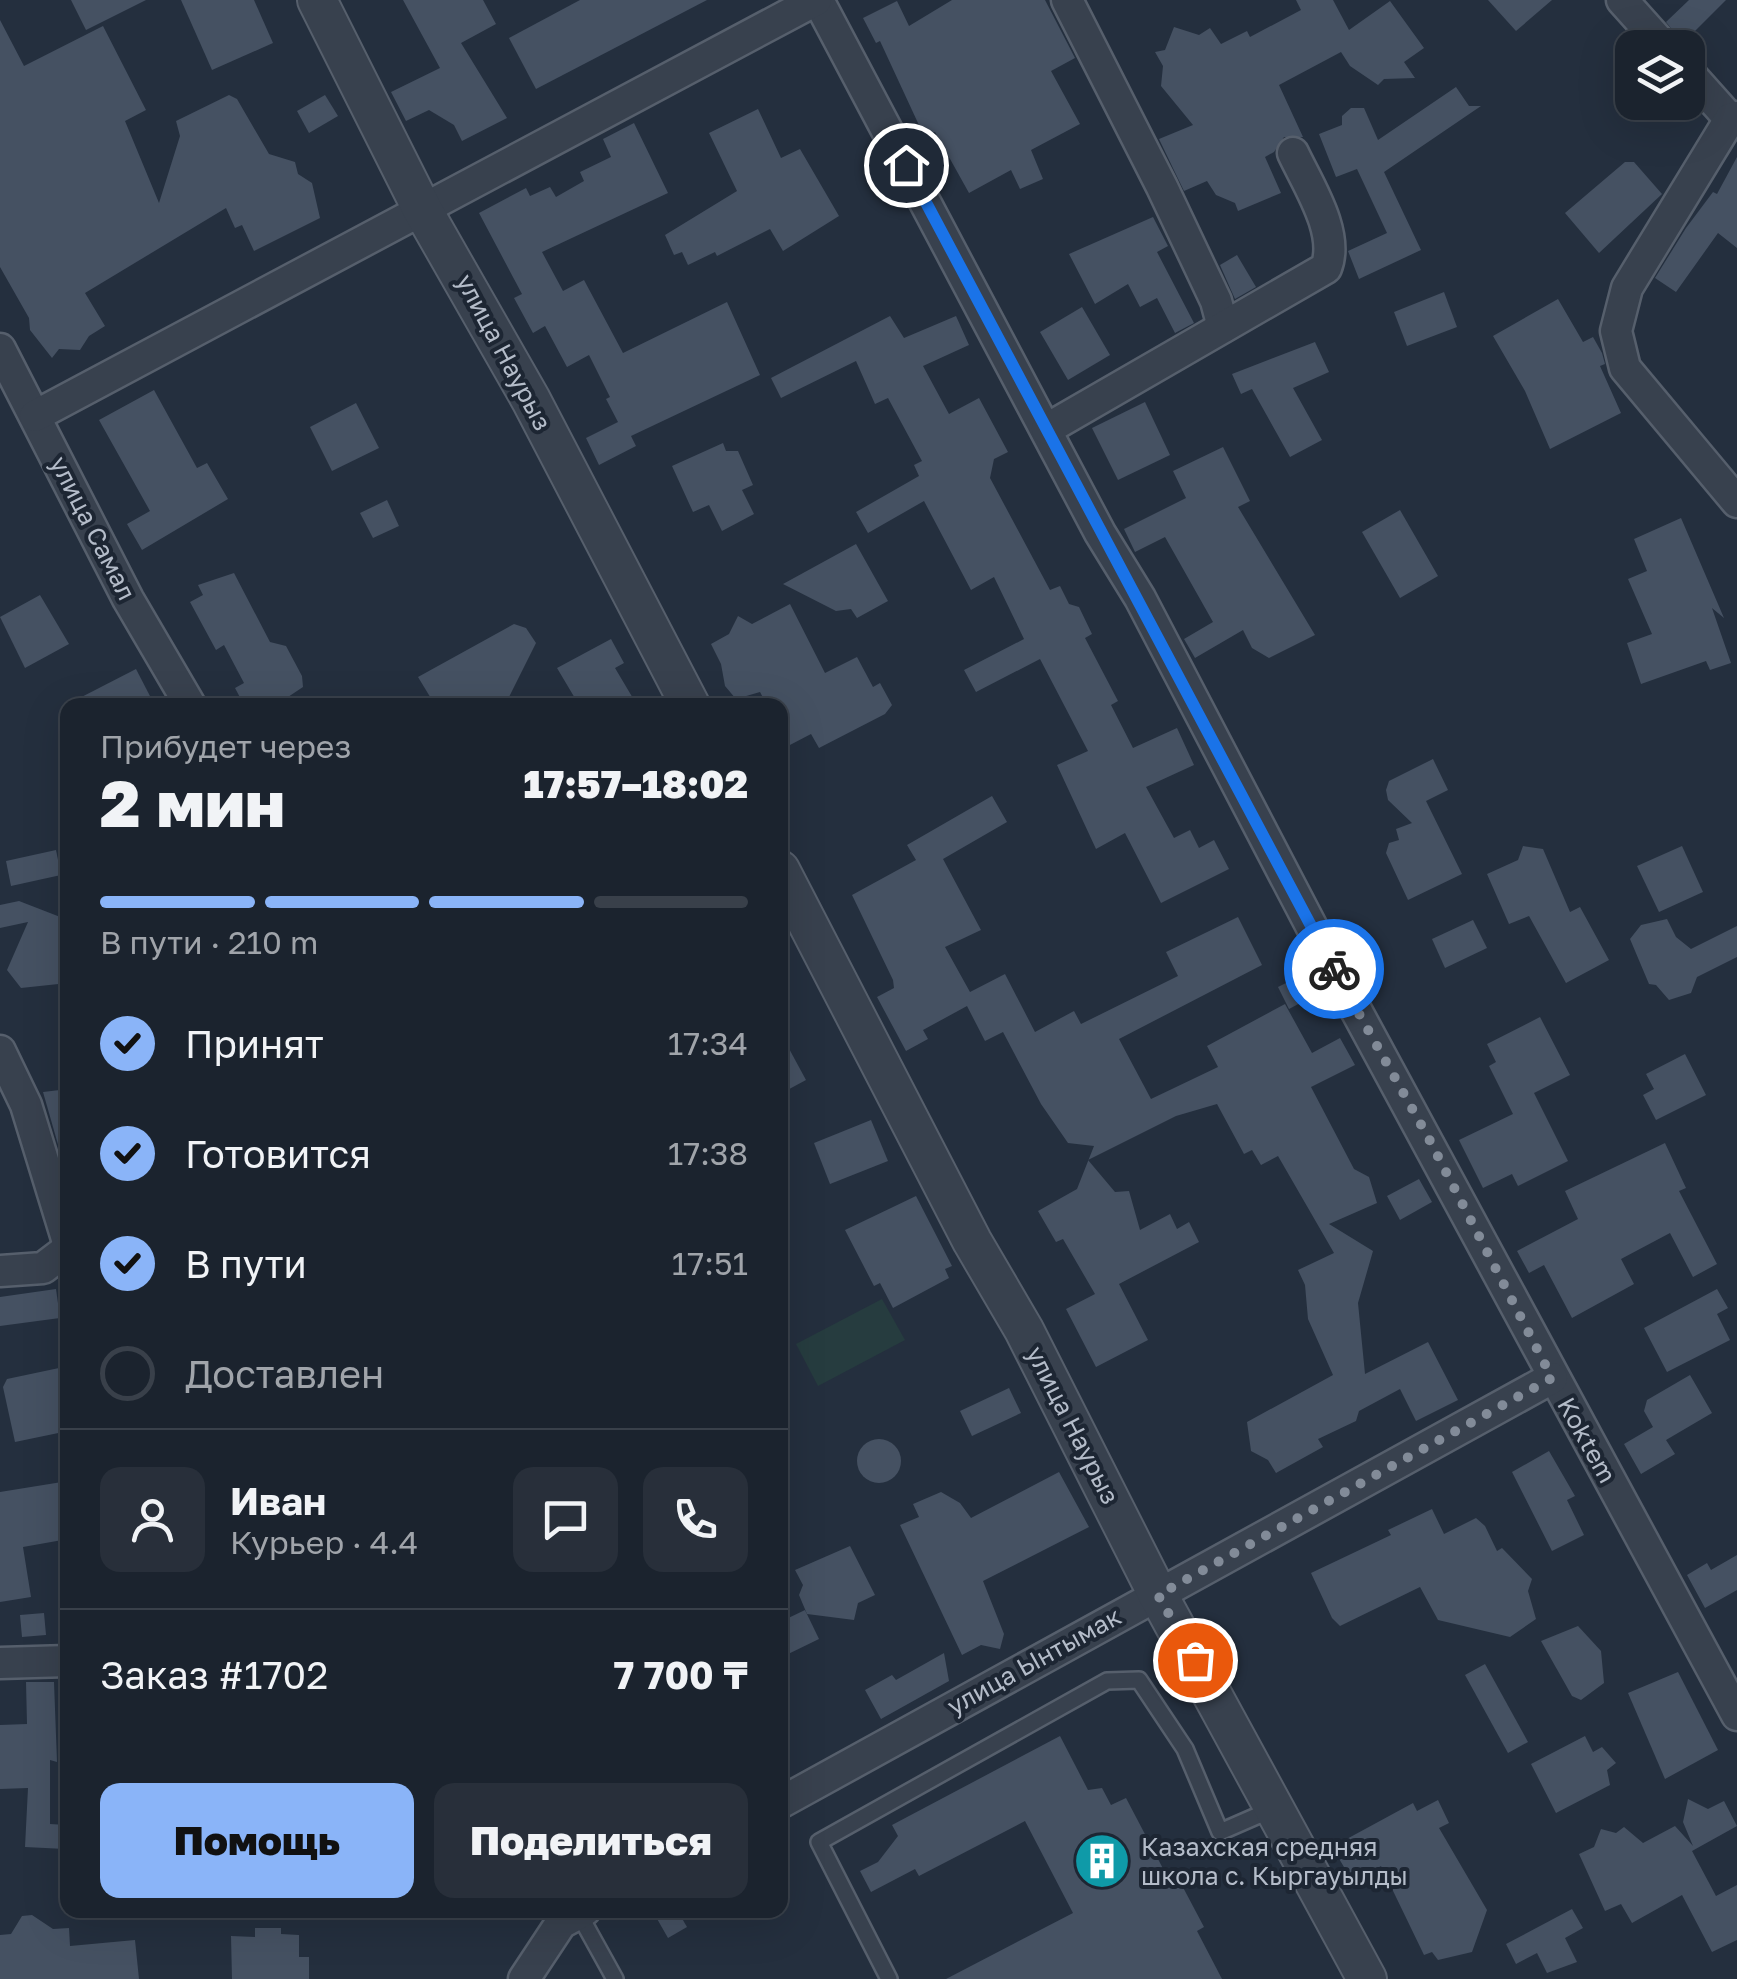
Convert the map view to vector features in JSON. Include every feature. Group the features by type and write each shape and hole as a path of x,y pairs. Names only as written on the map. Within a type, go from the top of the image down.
{"street":[{"name":"улица Наурыз","path":"316,0 422,209 522,384 686,698"},
{"path":"35,416 817,0"},
{"name":"Koktem","path":"817,0 1330,962 1428,1137 1552,1378 1737,1715"},
{"path":"1067,0 1162,187 1216,301 1223,327"},
{"path":"1622,0 1649,30"},
{"path":"1705,89 1734,118 1627,288 1616,331 1625,368 1737,502"},
{"path":"1047,429 1326,268 1331,256 1319,209 1293,154"},
{"name":"улица Самал","path":"0,349 128,599 186,698"},
{"name":"улица Наурыз","path":"788,885 972,1241 1024,1330 1158,1595 1367,1979"},
{"path":"0,1051 26,1105 60,1218"},
{"path":"0,1271 42,1268 60,1252"},
{"name":"улица Ынтымак","path":"788,1799 1552,1378"},
{"path":"0,1663 60,1661"},
{"path":"524,1979 561,1924 572,1918"}],"lane":[{"path":"889,1979 819,1842 1106,1681 1139,1680 1185,1748 1220,1832 1275,1808"},
{"path":"585,1918 615,1979"}],"green space":[{"path":"882,1299 905,1340 818,1386 796,1344"}],"building":[{"path":"71,0 146,0 86,30"},
{"path":"181,0 254,0 273,43 212,70"},
{"path":"403,0 483,0 496,24 461,43 507,118 462,141 454,125 429,110 406,121 391,92 440,68"},
{"path":"580,0 707,0 536,89 509,38"},
{"path":"952,0 1045,0 1075,58 1051,71 1080,124 1031,150 1043,179 1020,189 1011,170 969,193 935,132 924,136 880,41 876,43 863,18 897,1 909,26"},
{"path":"1296,0 1333,0 1349,30 1390,1 1424,48 1404,62 1415,78 1384,79 1378,85 1350,66 1341,52 1279,85 1303,137 1284,137 1274,152 1265,157 1281,193 1238,211 1235,203 1216,195 1207,181 1184,191 1159,139 1193,125 1161,86 1163,66 1155,52 1165,50 1174,27 1199,35 1210,28 1221,44 1247,31 1250,37 1301,10"},
{"path":"1488,0 1552,0 1516,31"},
{"path":"1689,0 1726,0 1696,30 1672,30 1666,22"},
{"path":"0,20 24,66 103,26 146,110 125,121 159,203 180,136 176,121 229,95 237,99 269,154 295,162 298,174 312,183 320,218 254,251 242,225 235,228 226,208 85,293 105,326 89,336 80,350 59,349 52,358 30,330 29,318 0,267"},
{"path":"1456,87 1469,106 1481,106 1384,172 1421,250 1359,279 1348,251 1387,233 1357,169 1336,177 1319,134 1342,125 1342,116 1351,108 1364,108 1378,140"},
{"path":"325,95 338,116 309,133 297,111"},
{"path":"758,109 781,158 800,149 839,216 783,251 770,229 717,256 715,252 688,265 682,252 674,255 665,235 737,191 709,133"},
{"path":"634,123 668,193 542,252 563,291 584,280 623,353 727,302 760,375 631,436 636,446 599,465 586,438 618,422 606,399 610,397 589,355 567,367 545,326 533,333 514,298 522,294 479,213 526,188 530,196 550,187 556,197 584,181 580,172 611,157 603,139"},
{"path":"1737,157 1737,248 1718,233 1676,292 1655,278 1686,228 1713,192 1717,194"},
{"path":"1625,162 1634,162 1662,194 1599,253 1565,213"},
{"path":"1153,217 1168,246 1157,252 1194,323 1175,333 1157,298 1140,307 1128,284 1095,304 1069,254"},
{"path":"1237,255 1256,287 1235,299 1220,265"},
{"path":"1444,292 1457,327 1407,346 1394,312"},
{"path":"1558,299 1583,342 1593,337 1602,353 1605,364 1600,366 1621,413 1550,449 1525,391 1493,336"},
{"path":"1082,307 1110,355 1068,380 1040,332"},
{"path":"890,316 904,338 956,316 969,345 923,366 949,414 979,398 1008,452 994,459 990,478 1050,590 1060,586 1069,604 1079,607 1092,634 1085,638 1118,701 1111,705 1133,748 1177,728 1194,765 1146,787 1174,838 1190,830 1199,848 1214,840 1229,869 1161,903 1125,833 1096,849 1057,765 1088,751 1040,659 976,692 964,670 1024,639 994,577 971,590 924,501 868,533 856,512 919,476 914,465 922,461 888,398 875,404 856,361 781,398 771,378"},
{"path":"1315,342 1329,372 1293,388 1322,440 1290,457 1252,389 1241,394 1232,374"},
{"path":"154,390 197,468 207,463 228,499 142,550 127,524 150,511 99,420"},
{"path":"1145,402 1170,455 1118,480 1092,428"},
{"path":"356,403 379,448 332,471 310,427"},
{"path":"723,443 726,451 738,451 753,485 742,490 754,514 722,531 709,505 693,512 672,466"},
{"path":"1223,447 1250,501 1238,507 1315,635 1269,658 1252,648 1243,630 1195,658 1184,639 1213,622 1165,537 1135,552 1124,529 1186,498 1173,471"},
{"path":"387,500 399,526 373,538 360,513"},
{"path":"1400,510 1438,576 1400,598 1362,532"},
{"path":"1681,518 1724,618 1712,608 1731,663 1710,670 1706,661 1641,684 1627,643 1652,634 1628,579 1647,571 1634,539"},
{"path":"856,544 888,601 857,618 851,609 836,611 783,584"},
{"path":"234,573 270,642 286,646 302,676 303,687 286,698 240,698 235,688 244,683 224,645 216,650 190,602 203,595 198,585"},
{"path":"40,595 69,644 25,668 0,617"},
{"path":"790,604 825,673 857,657 873,687 880,683 892,705 885,714 819,748 811,734 788,746 788,698 763,698 760,692 735,698 725,686 721,664 711,644 729,634 738,616 752,624"},
{"path":"514,624 526,628 536,643 508,698 431,698 418,677"},
{"path":"611,639 624,663 615,668 633,698 575,698 557,668"},
{"path":"136,669 151,698 80,698"},
{"path":"1433,759 1448,790 1426,801 1462,874 1408,900 1386,853 1389,843 1399,840 1396,829 1412,823 1388,800 1386,790 1389,781"},
{"path":"992,796 1007,822 943,859 981,930 945,947 970,992 1005,974 1035,1032 1074,1011 1081,1024 1178,976 1166,952 1238,917 1262,965 1119,1039 1151,1099 1218,1067 1207,1046 1285,1004 1312,1053 1340,1038 1355,1065 1311,1087 1354,1169 1369,1177 1377,1203 1329,1224 1373,1251 1358,1303 1365,1374 1428,1342 1458,1400 1416,1421 1400,1389 1359,1411 1356,1421 1318,1439 1323,1447 1276,1473 1268,1460 1251,1451 1247,1422 1333,1375 1308,1319 1305,1285 1298,1270 1334,1253 1278,1156 1261,1165 1252,1150 1244,1154 1217,1104 1176,1116 1089,1160 1094,1146 1068,1143 1041,1104 1003,1032 985,1041 967,1006 923,1030 928,1039 906,1051 877,997 894,988 893,980 852,895 916,860 907,845"},
{"path":"1523,846 1543,849 1570,912 1580,907 1609,960 1566,983 1529,916 1509,924 1487,874 1518,860"},
{"path":"1682,846 1703,892 1659,912 1637,866"},
{"path":"56,850 60,875 11,886 6,861"},
{"path":"19,901 60,917 60,984 21,988 7,970 28,922 0,928 0,905"},
{"path":"1667,919 1676,937 1691,949 1737,926 1737,957 1697,977 1691,993 1669,1000 1656,985 1649,984 1630,939 1641,925"},
{"path":"1473,920 1487,948 1445,968 1432,939"},
{"path":"1306,973 1317,994 1289,1009 1278,987"},
{"path":"1540,1017 1570,1075 1534,1093 1568,1161 1518,1186 1512,1174 1483,1188 1459,1140 1513,1114 1489,1066 1496,1062 1487,1044"},
{"path":"788,1047 806,1080 788,1090"},
{"path":"1685,1054 1706,1095 1656,1120 1643,1095 1654,1089 1646,1074"},
{"path":"60,1090 60,1152 43,1092"},
{"path":"871,1120 888,1161 830,1184 814,1143"},
{"path":"1665,1143 1686,1188 1679,1191 1717,1264 1693,1277 1670,1233 1621,1259 1634,1284 1572,1318 1544,1265 1529,1273 1517,1251 1578,1219 1565,1191"},
{"path":"1088,1160 1115,1192 1129,1191 1140,1230 1170,1214 1177,1229 1189,1222 1199,1242 1119,1284 1148,1340 1096,1367 1066,1309 1095,1294 1063,1239 1056,1242 1038,1211 1077,1189"},
{"path":"1419,1179 1432,1202 1400,1220 1387,1196"},
{"path":"916,1196 952,1266 945,1269 949,1278 893,1308 880,1283 874,1286 845,1230"},
{"path":"56,1289 60,1318 0,1326 0,1297"},
{"path":"1717,1289 1728,1308 1717,1314 1730,1340 1667,1372 1644,1328"},
{"path":"60,1369 60,1433 15,1442 3,1387 7,1379"},
{"path":"1690,1375 1712,1413 1666,1440 1675,1454 1641,1474 1624,1444 1653,1427 1644,1411 1647,1400"},
{"path":"1009,1388 1021,1413 972,1436 960,1411"},
{"path":"879,1439 895,1445 901,1461 895,1477 879,1483 863,1477 857,1461 863,1445"},
{"path":"1549,1451 1575,1496 1567,1500 1584,1535 1552,1551 1512,1472"},
{"path":"1059,1472 1089,1527 983,1581 1004,1634 1000,1649 981,1645 962,1655 900,1525 919,1517 913,1504 941,1492 960,1503 971,1518"},
{"path":"60,1482 60,1540 23,1547 31,1597 0,1602 0,1492"},
{"path":"1432,1509 1444,1534 1476,1518 1485,1526 1497,1551 1502,1548 1532,1579 1528,1591 1536,1619 1510,1637 1438,1620 1420,1587 1340,1626 1332,1618 1311,1573 1391,1535 1388,1530"},
{"path":"850,1546 875,1595 858,1603 854,1620 807,1614 799,1595 803,1585 795,1570"},
{"path":"1737,1555 1737,1590 1705,1608 1687,1575 1707,1563 1711,1570"},
{"path":"805,1610 819,1639 788,1654 788,1618"},
{"path":"44,1613 46,1635 22,1637 20,1615"},
{"path":"1578,1626 1601,1651 1604,1683 1581,1700 1572,1696 1541,1641"},
{"path":"944,1653 949,1681 881,1719 865,1690 892,1675 896,1680"},
{"path":"1485,1664 1528,1742 1508,1753 1465,1675"},
{"path":"1678,1672 1718,1750 1665,1779 1628,1693"},
{"path":"26,1682 54,1682 57,1762 50,1760 50,1824 60,1825 60,1849 25,1847 28,1788 0,1789 0,1725 27,1724"},
{"name":"Казахская средняя школа с. Кыргауылды","path":"1060,1736 1088,1790 1102,1788 1111,1805 1126,1798 1169,1880 1177,1876 1204,1927 1197,1931 1222,1979 946,1979 1073,1913 1025,1821 919,1876 915,1869 871,1892 860,1871 878,1862 898,1836 892,1825"},
{"path":"1585,1736 1593,1752 1602,1747 1616,1763 1607,1770 1610,1785 1556,1813 1531,1764"},
{"path":"1688,1799 1708,1809 1724,1801 1737,1826 1692,1851 1716,1896 1737,1885 1737,1940 1712,1952 1682,1895 1632,1923 1621,1904 1605,1911 1579,1854 1594,1847 1601,1829 1616,1833 1624,1827 1643,1843 1675,1826 1693,1846 1683,1822"},
{"path":"1438,1800 1449,1823 1439,1828 1487,1910 1472,1952 1438,1960 1432,1952 1424,1955 1381,1866 1353,1882 1332,1847 1413,1803 1417,1811"},
{"path":"1572,1909 1583,1928 1565,1938 1577,1962 1547,1973 1537,1953 1516,1964 1506,1944"},
{"path":"32,1915 53,1929 69,1928 70,1946 135,1940 139,1979 0,1979 0,1935 11,1934 22,1916"},
{"path":"657,1918 682,1918 687,1927 668,1938"},
{"path":"255,1928 281,1928 281,1934 299,1935 299,1957 309,1957 309,1979 232,1979 231,1936 255,1937"}],"way so far":[{"path":"1195,1660 1158,1595 1552,1378 1428,1137 1334,969"}],"place":[{"name":"Казахская средняя школа с. Кыргауылды","path":"1102,1861"}],"route":[{"path":"906,165 1100,533 1140,598 1334,969"}]}
